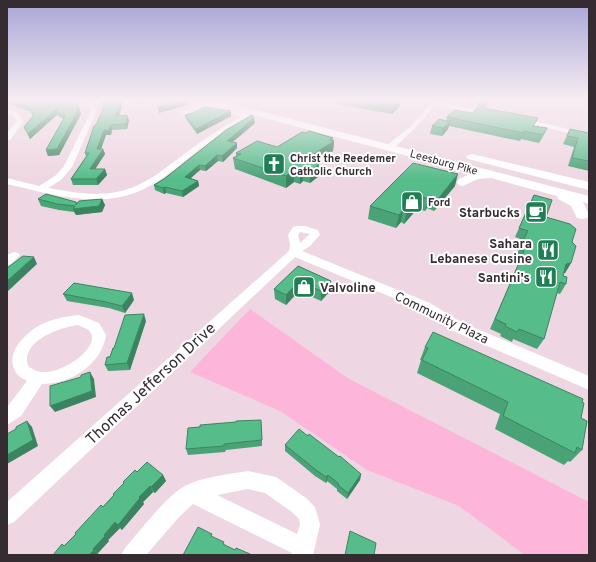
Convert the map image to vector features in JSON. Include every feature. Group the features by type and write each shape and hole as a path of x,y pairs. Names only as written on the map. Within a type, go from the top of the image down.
{"highway":[{"name":"Leesburg Pike","path":"306,126 448,163 462,171 465,175 463,182 479,175 497,176 537,186"},
{"name":"Leesburg Pike","path":"345,126 435,148"},
{"name":"Leesburg Pike","path":"464,155 535,173 543,166 550,173 568,181 589,186"},
{"path":"537,186 589,200"},
{"path":"537,186 575,202 580,207 582,215"}],"street":[{"path":"7,138 18,126"},
{"path":"40,189 58,178 68,167 86,126"},
{"path":"7,181 40,189 91,197 133,190 156,179 210,137 232,126"},
{"path":"389,148 413,126"},
{"path":"551,126 589,136"},
{"name":"Community Plaza","path":"294,252 425,306 466,330 589,383"},
{"name":"Thomas Jefferson Drive","path":"7,515 294,252"},
{"path":"79,320 89,322 96,327 100,336 98,345 92,355 79,367 65,374 52,378 38,378 23,371 19,359 23,348 32,337 43,330 66,321 79,320"},
{"path":"7,418 15,411 38,378"},
{"path":"132,555 172,510 191,493 220,485 248,480 269,484 299,505 308,514 310,525 303,551 191,493"}],"shaded area":[{"path":"250,309 349,379 589,502 589,555 525,555 459,506 367,470 280,411 190,372"}],"building":[{"path":"25,126 37,126 28,134"},
{"path":"59,126 70,126 57,149 46,150"},
{"path":"94,126 111,126 109,130 104,130 97,149 103,149 90,169 105,169 96,179 71,179 89,153 85,153"},
{"path":"194,126 201,126 196,129"},
{"path":"233,126 244,126 227,141 237,143 222,156 217,155 205,166 199,165 185,177 198,181 182,191 154,185 164,179"},
{"path":"433,126 445,126 443,128"},
{"path":"491,126 535,126 547,128 543,135 524,131 523,133"},
{"path":"570,129 589,133 589,161 572,158 578,138 567,136"},
{"path":"309,131 333,138 330,140 334,141 306,159 319,164 311,171 303,169 300,172 294,170 286,176 233,158 241,154 236,153 257,141 277,147 302,132 306,133"},
{"name":"Ford","path":"413,163 458,174 438,199 430,196 428,199 420,196 407,211 403,210 399,215 370,206"},
{"path":"46,194 76,202 76,205 79,201 102,199 99,206 73,209 75,206 57,204 38,199"},
{"path":"534,195 552,200 546,217 570,224 576,229 572,242 576,246 571,263 566,264 563,276 567,277 566,284 560,282 544,339 519,329 517,332 505,326 506,324 495,319 524,251 519,249 528,231 519,228"},
{"path":"23,256 34,257 7,281 7,268"},
{"path":"298,266 331,281 321,291 299,281 286,295 274,289"},
{"path":"74,283 132,293 122,306 63,294"},
{"path":"144,314 127,363 105,365 107,357 110,357 114,348 125,315"},
{"path":"433,332 583,399 582,402 584,403 581,418 587,421 582,450 577,447 575,453 503,416 508,402 422,360 428,348 425,347"},
{"path":"90,372 92,391 50,406 50,386 81,377 81,375"},
{"path":"261,420 262,440 224,444 224,446 186,449 188,428 200,427 200,425 236,421"},
{"path":"27,421 33,440 7,455 7,434"},
{"path":"299,429 308,436 309,434 339,457 340,456 361,474 348,493 328,475 326,477 285,445"},
{"path":"147,462 163,475 139,497 140,498 118,525 115,522 89,555 53,555 62,544 64,546 76,534 75,533 101,505 103,507 124,483 123,482 135,470 137,472"},
{"path":"198,527 212,534 211,536 224,542 223,544 235,550 236,548 250,554 183,555"},
{"path":"350,531 376,543 374,555 345,555"}],"place":[{"name":"Christ the Reedemer Catholic Church","path":"274,164"},
{"name":"Ford","path":"412,202"},
{"name":"Starbucks","path":"536,212"},
{"name":"Sahara Lebanese Cusine","path":"548,250"},
{"name":"Santini's","path":"546,277"},
{"name":"Valvoline","path":"304,287"}]}
